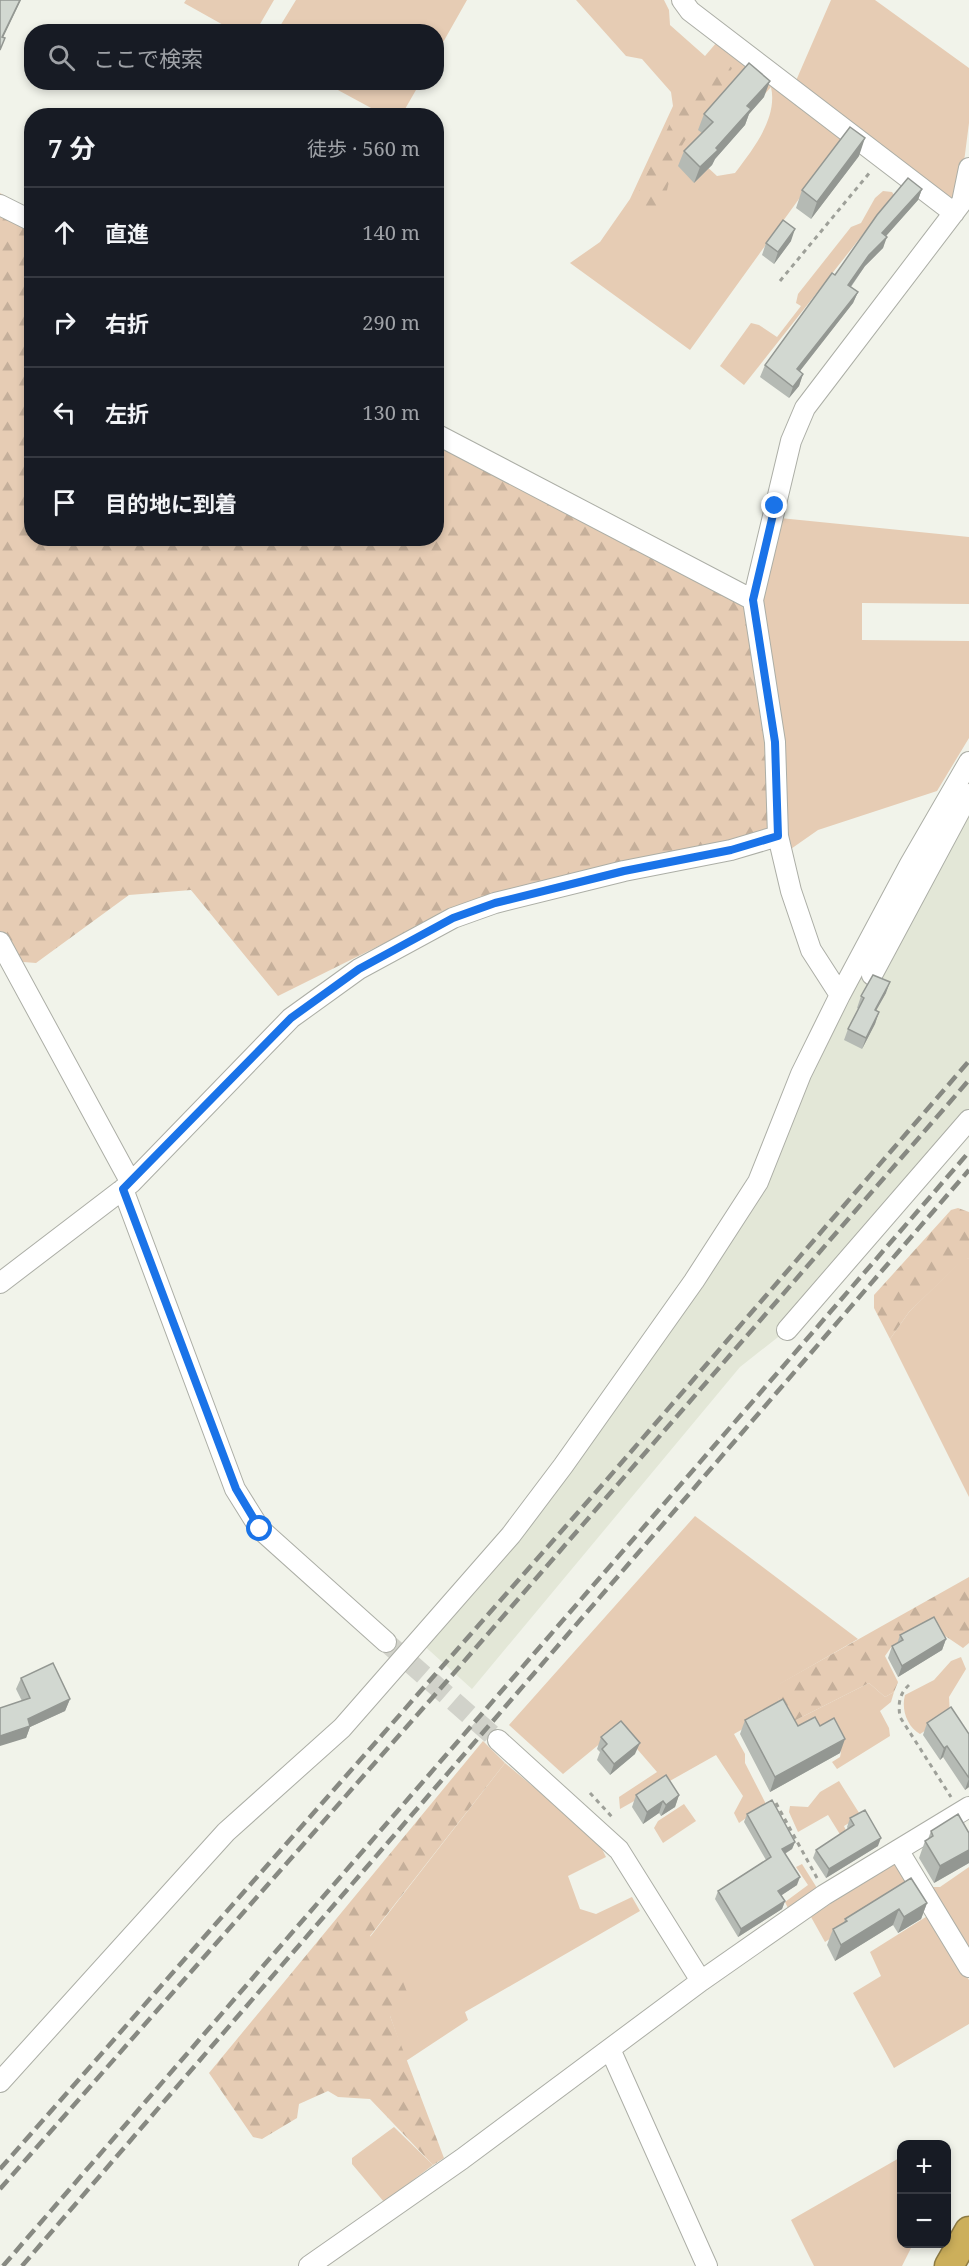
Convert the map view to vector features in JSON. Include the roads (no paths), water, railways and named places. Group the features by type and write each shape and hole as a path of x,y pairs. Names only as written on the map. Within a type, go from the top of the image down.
{"highway":[{"path":"949,2266 969,2231"}],"street":[{"path":"682,0 690,11 954,213"},
{"path":"840,995 811,950 791,891 778,836 775,742 753,600 797,425 805,408 954,213 966,193 969,168"},
{"path":"0,205 24,217"},
{"path":"444,438 753,600"},
{"path":"0,2082 226,1832 342,1728 511,1535 563,1466 694,1281 758,1182 801,1074 840,995 910,864 969,762"},
{"path":"872,975 969,794"},
{"path":"0,1283 127,1186 291,1018 359,969 453,918 495,903 624,871 731,850 778,836"},
{"path":"0,942 127,1186 236,1489 260,1529 386,1642"},
{"path":"787,1330 969,1120"},
{"path":"498,1740 620,1850 701,1981"},
{"path":"309,2266 462,2158 701,1981 827,1893 965,1810"},
{"path":"898,1850 969,1967"},
{"path":"610,2049 707,2266"}],"tunnel":[{"path":"386,1642 498,1740"}],"railway":[{"path":"0,2169 610,1476 969,1061"},
{"path":"0,2189 447,1681 969,1080"},
{"path":"3,2266 969,1152"},
{"path":"22,2266 969,1170"}]}
